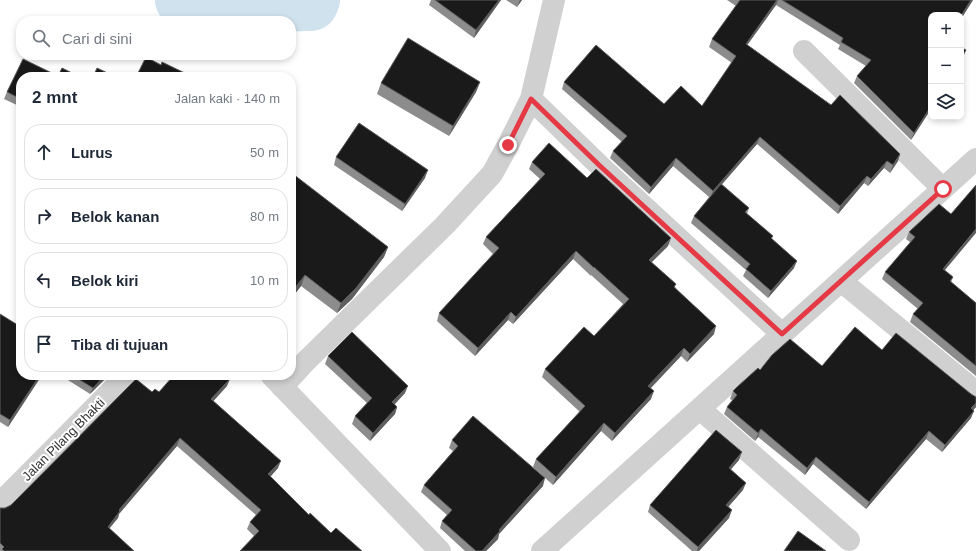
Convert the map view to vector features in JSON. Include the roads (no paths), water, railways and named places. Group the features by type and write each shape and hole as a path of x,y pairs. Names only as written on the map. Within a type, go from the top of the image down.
{"street":[{"path":"296,368 304,363 445,225 492,174 531,99 554,0"},
{"path":"804,51 943,189"},
{"path":"531,99 599,165 782,334"},
{"path":"542,551 976,159"},
{"path":"841,281 976,392"},
{"name":"Jalan Pilang Bhakti","path":"0,503 122,380"},
{"path":"276,381 440,551"},
{"path":"700,409 849,540"}],"waterway":[{"path":"182,0 216,6 311,4 313,0"}]}
